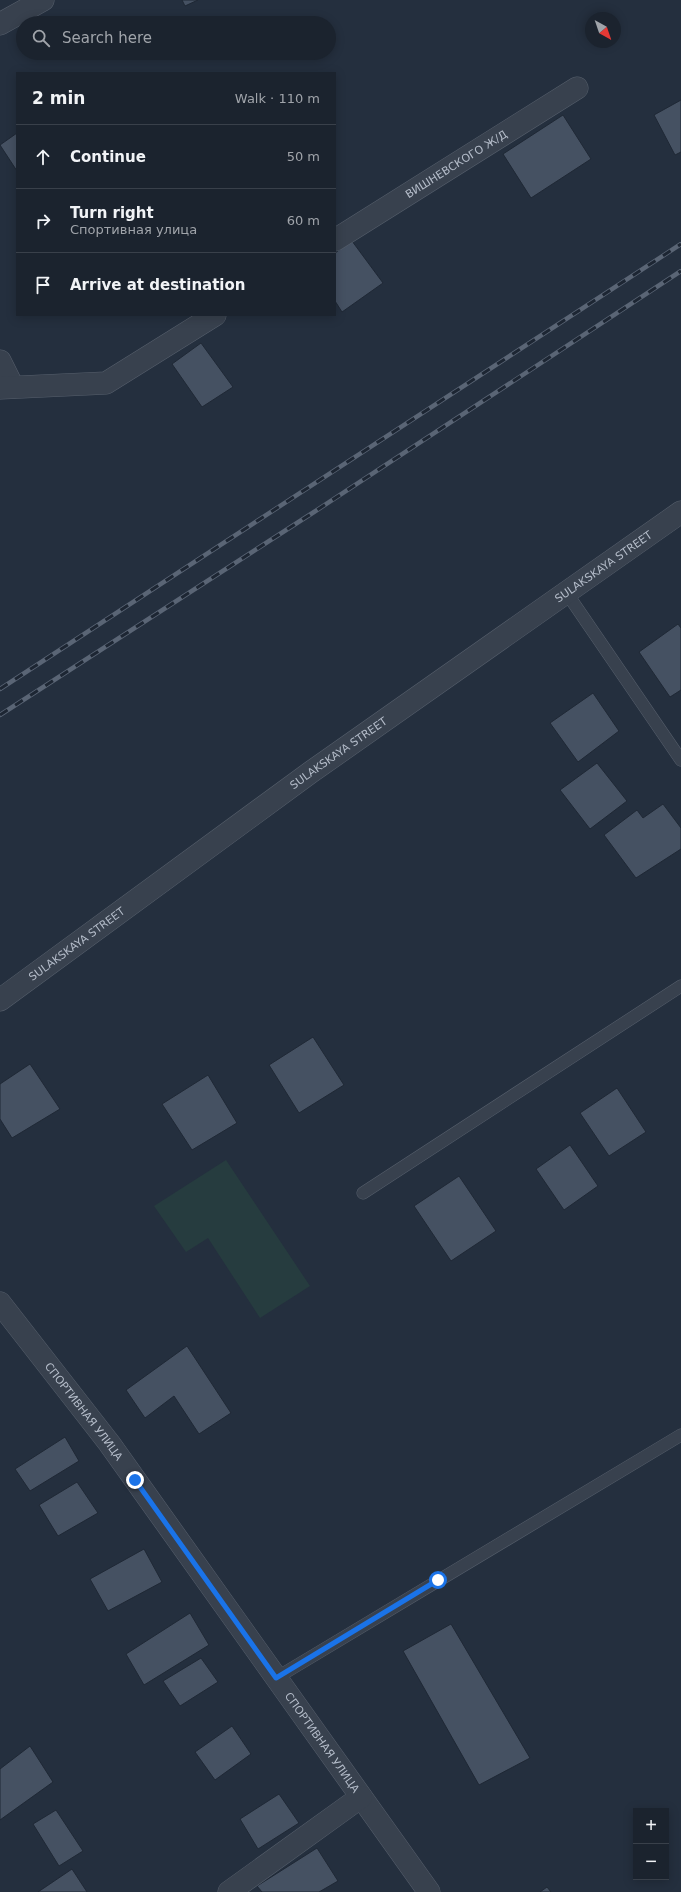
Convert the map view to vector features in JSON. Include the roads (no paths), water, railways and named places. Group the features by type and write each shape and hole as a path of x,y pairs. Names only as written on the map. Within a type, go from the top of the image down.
{"street":[{"path":"0,24 43,0"},
{"name":"ВИШНЕВСКОГО Ж/Д","path":"336,239 577,88"},
{"path":"0,361 6,388 106,383 213,316"},
{"name":"SULAKSKAYA STREET","path":"0,1000 305,777 681,512"},
{"name":"СПОРТИВНАЯ УЛИЦА","path":"0,1303 108,1443 429,1892"},
{"path":"229,1892 361,1797"}],"lane":[{"path":"566,592 681,760"},
{"path":"363,1192 681,986"},
{"path":"276,1678 681,1435"}],"railway":[{"path":"0,689 681,244"},
{"path":"0,715 314,512 681,271"}]}
